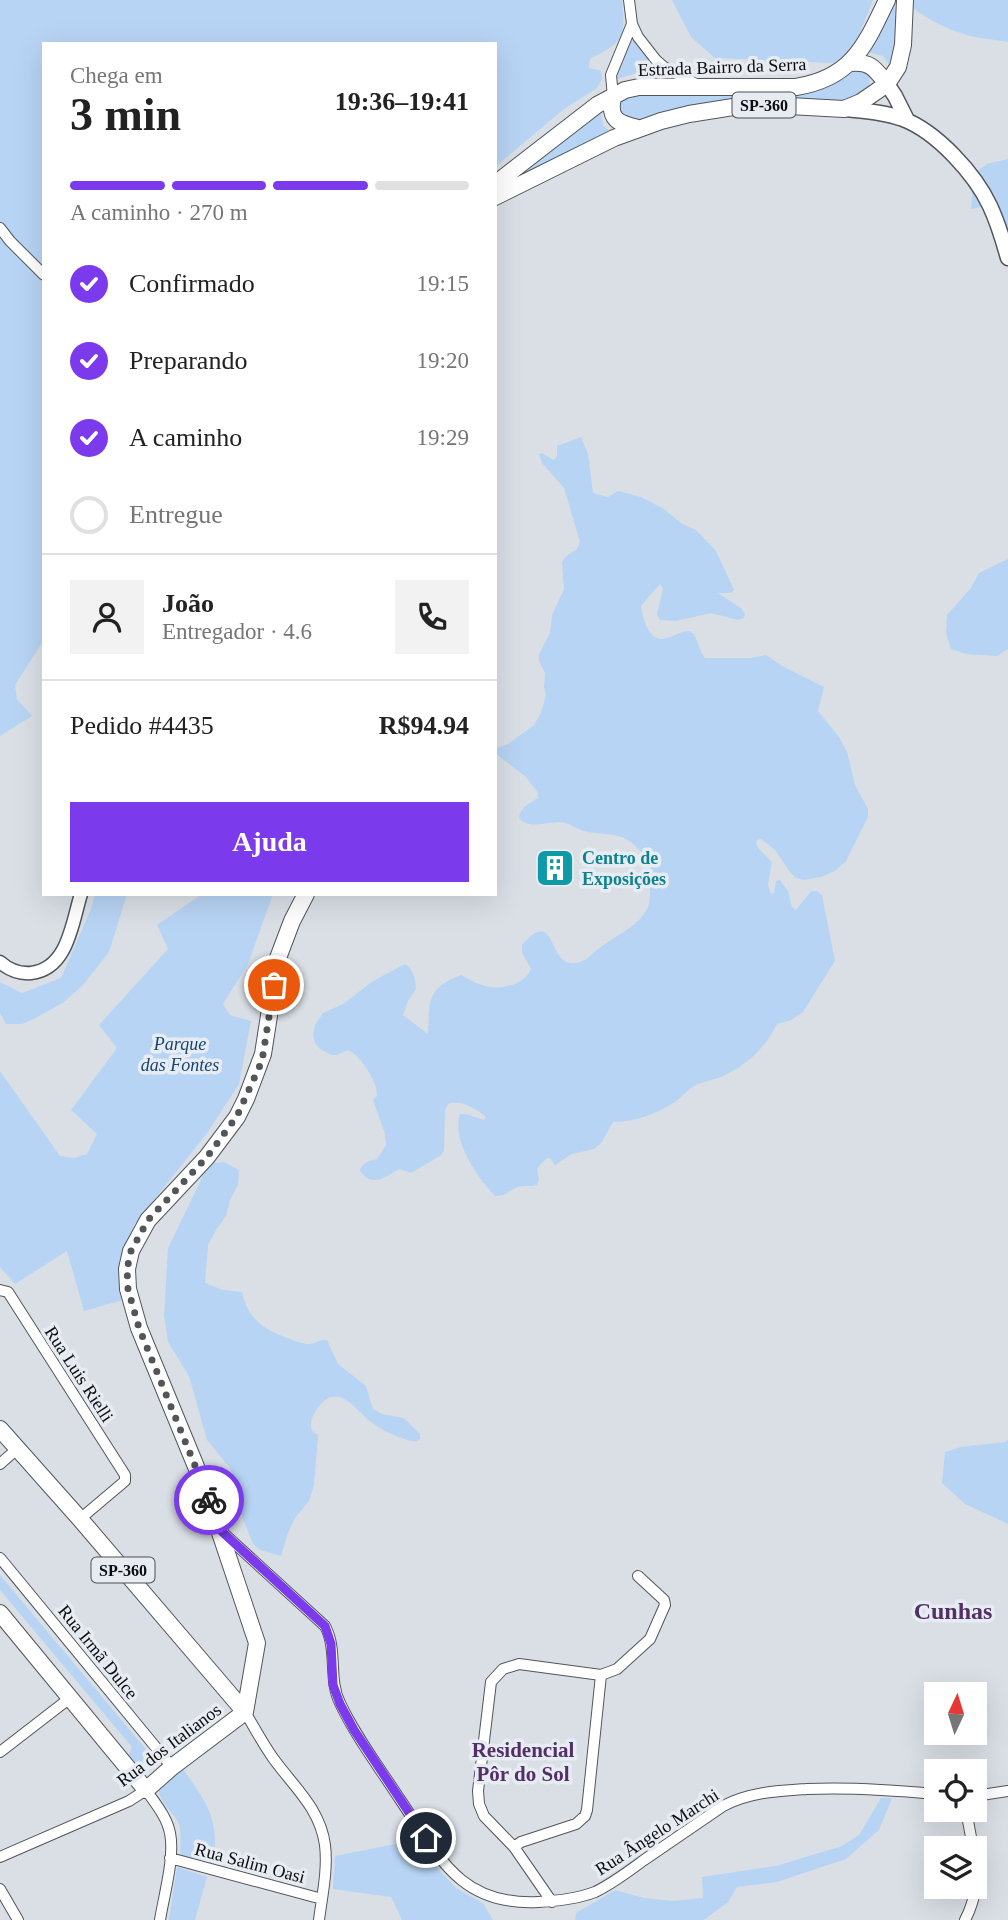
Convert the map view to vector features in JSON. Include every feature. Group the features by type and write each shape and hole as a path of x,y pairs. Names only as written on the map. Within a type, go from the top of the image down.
{"main road":[{"name":"SP-360","path":"850,63 871,34 887,0"},
{"path":"844,109 862,102 887,84 898,67 905,0"},
{"path":"850,63 863,62 871,66 887,84 907,120"},
{"name":"Estrada Bairro da Serra","path":"497,182 597,105 625,90 639,87 796,87 826,79 850,63"},
{"path":"613,97 611,105 615,119 620,124 638,128"},
{"name":"SP-360","path":"497,196 614,138 638,128 689,114 733,107 771,105 844,109"},
{"path":"844,109 907,120 937,139 973,178 990,204 1008,258"},
{"path":"245,1712 257,1643 206,1491 139,1328 128,1289 127,1269 131,1251 148,1220 207,1157 246,1099 264,1054 278,958 305,896"},
{"name":"SP-360","path":"0,1429 245,1712"},
{"path":"0,1613 146,1790"},
{"name":"Rua dos Italianos","path":"146,1790 245,1712"}],"street":[{"path":"629,0 632,24 638,37 656,60 699,86"},
{"path":"613,97 611,75 632,24"},
{"path":"0,228 42,273"},
{"path":"0,962 21,973 45,970 53,964 61,955 80,896"},
{"name":"Rua Luis Rielli","path":"0,1290 8,1292 124,1473 125,1481 80,1519"},
{"path":"0,1464 17,1449"},
{"name":"Rua Ângelo Marchi","path":"218,1528 325,1626 331,1644 333,1685 354,1730 439,1857 461,1881 478,1893 518,1903 564,1901 595,1892 723,1806 757,1793 847,1787 924,1793"},
{"name":"Rua Irmã Dulce","path":"0,1558 172,1767"},
{"path":"552,1902 514,1847 484,1816 479,1804 478,1791 491,1682 503,1670 519,1664 601,1675 617,1669 650,1639 665,1605 664,1600 638,1576"},
{"path":"514,1847 576,1824 585,1816 601,1675"},
{"path":"0,1752 70,1698"},
{"path":"245,1712 274,1759 306,1797 315,1814 325,1843 326,1863 318,1920"},
{"path":"146,1790 166,1821 171,1835 160,1920"},
{"name":"Rua dos Italianos","path":"0,1857 129,1801 146,1790"},
{"path":"987,1795 1008,1791"},
{"name":"Rua Salim Oasi","path":"170,1858 322,1899"},
{"path":"0,1889 18,1920"},
{"path":"965,1920 972,1899"}],"green space":[{"path":"0,0 622,0 623,30 620,37 610,48 590,59 589,68 601,71 602,79 597,88 564,109 497,165 497,42 42,42 42,643 15,685 17,699 32,716 0,736"},
{"path":"672,0 873,0 858,38 848,53 833,63 715,58 691,37"},
{"path":"895,0 898,55 891,68 883,56 868,52"},
{"path":"907,0 1008,0 1008,42 975,37 950,29 924,16"},
{"path":"632,40 656,67 656,71 617,79 616,72 629,41"},
{"path":"859,68 868,75 869,87 854,100 640,124 624,121 618,108 626,98 638,93 796,92"},
{"path":"601,113 603,125 610,132 507,183 587,119"},
{"path":"1008,159 1008,253 991,201 971,209 974,173 987,164"},
{"path":"581,437 588,454 593,493 608,497 618,491 641,497 696,530 716,551 734,590 731,593 718,593 742,609 745,614 744,618 738,620 711,613 676,621 660,620 657,614 663,588 660,584 641,606 651,634 661,639 690,631 705,658 751,658 766,655 824,687 818,711 839,737 847,752 855,785 868,809 868,817 846,861 835,871 821,877 804,880 796,878 775,850 761,839 756,843 772,862 768,885 771,894 774,893 776,881 780,880 788,891 792,907 796,910 811,891 822,895 835,961 803,1012 791,1020 777,1024 761,1048 747,1061 723,1076 696,1085 660,1110 637,1119 613,1122 602,1142 594,1149 572,1154 555,1165 547,1158 537,1168 537,1185 518,1187 495,1196 474,1169 459,1136 460,1114 484,1120 486,1117 459,1103 449,1103 445,1110 444,1151 440,1156 411,1173 399,1169 379,1180 369,1179 360,1171 362,1166 377,1159 386,1145 373,1100 377,1096 377,1090 367,1070 353,1053 348,1050 332,1055 315,1043 315,1025 323,1013 343,1004 373,981 405,964 412,972 416,989 403,1015 428,1034 432,998 435,991 449,980 461,975 488,987 503,987 523,980 531,969 522,953 522,945 540,931 546,933 563,960 570,963 579,962 635,923 649,904 650,869 648,861 635,845 622,837 584,831 562,822 533,825 523,822 519,818 521,811 538,798 538,793 526,777 497,755 497,748 508,744 534,725 541,713 546,695 545,673 539,661 539,654 550,633 552,615 564,589 562,562 577,549 580,542 564,488 542,463 539,454 554,460 557,446"},
{"path":"1008,559 1008,649 997,656 966,654 951,649 946,633 947,615 971,588 979,573"},
{"path":"94,896 126,896 109,952 83,985 64,1002 22,1024 6,1024 0,1013 0,982 22,993 61,978"},
{"name":"Parque das Fontes","path":"199,896 272,896 248,964 223,1004 230,1015 251,1021 239,1084 208,1132 134,1225 123,1272 123,1300 84,1311 67,1251 15,1284 0,1267 0,1071 60,1156 74,1158 87,1154 97,1134 71,1110 117,1048 99,1025 168,949 157,925"},
{"path":"224,1162 239,1170 238,1185 226,1216 208,1245 205,1283 223,1290 242,1292 253,1317 273,1332 306,1344 327,1340 338,1364 366,1386 373,1409 382,1414 404,1418 420,1434 420,1439 416,1442 400,1437 374,1424 346,1400 332,1397 324,1401 316,1410 311,1423 312,1431 318,1435 314,1485 309,1501 295,1518 288,1533 281,1556 260,1550 253,1544 239,1508 237,1489 230,1468 207,1440 189,1376 168,1342 164,1316 168,1248 201,1180 202,1172 208,1164"},
{"path":"1008,1440 1008,1524 965,1504 942,1483 945,1452"},
{"path":"0,1575 154,1759 143,1771 128,1756 132,1747 0,1590"},
{"path":"183,1769 210,1813 215,1836 213,1866 181,1856 178,1822 159,1793 159,1788"},
{"path":"881,1798 892,1798 879,1830 846,1859 777,1882 737,1887 728,1902 704,1920 575,1920 576,1913 615,1890 644,1898 673,1901 703,1898 702,1877 776,1866 842,1846 859,1835"},
{"path":"410,1841 456,1888 483,1903 493,1920 402,1920 391,1897 333,1889 335,1856"},
{"path":"177,1867 207,1877 195,1920 169,1920"}],"way so far":[{"path":"209,1500 139,1328 128,1289 127,1269 131,1251 148,1220 207,1157 246,1099 264,1054 274,985"}],"place":[{"name":"Centro de Exposições","path":"555,868"}],"district":[{"name":"Cunhas","path":"953,1611"},
{"name":"Residencial Pôr do Sol","path":"523,1762"}],"route":[{"path":"209,1500 218,1528 325,1626 331,1644 333,1685 340,1704 354,1730 426,1838"}]}
